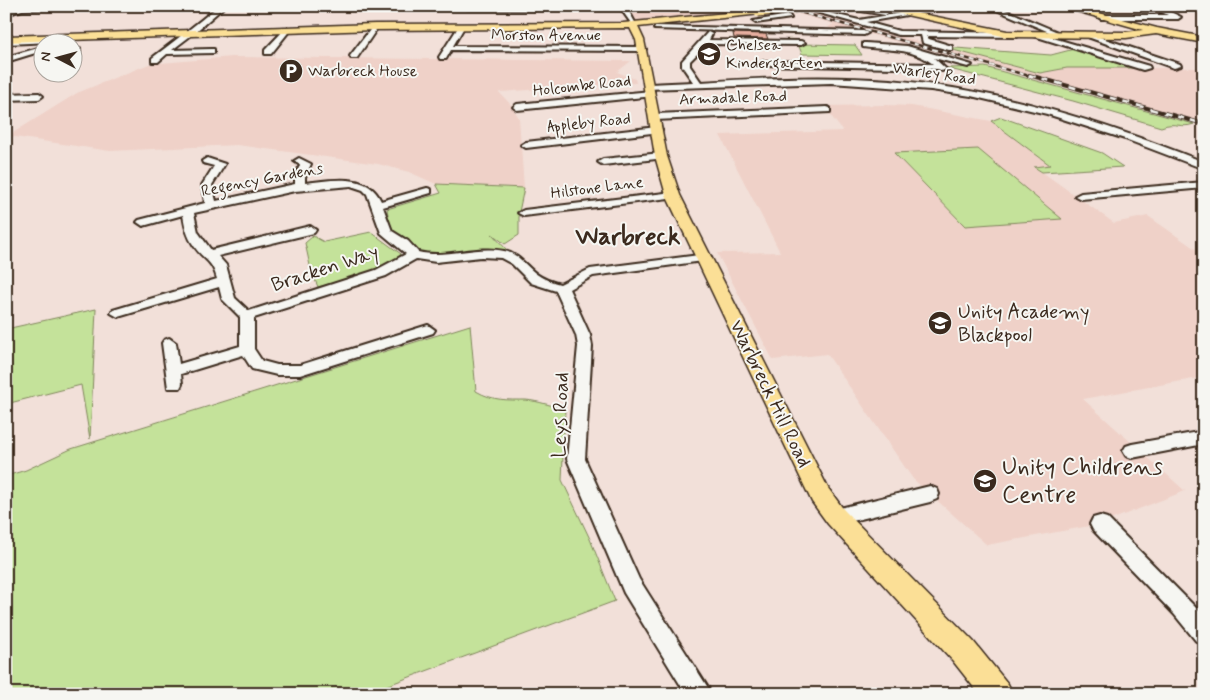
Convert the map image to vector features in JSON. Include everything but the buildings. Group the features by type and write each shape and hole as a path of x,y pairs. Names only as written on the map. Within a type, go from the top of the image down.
{"main road":[{"path":"869,6 982,32 1022,35 1087,35 1132,34 1156,31"},
{"path":"1062,6 1145,29 1204,40"},
{"path":"82,37 375,27 463,17 579,27 649,30 813,9"},
{"path":"1132,34 1145,29"},
{"name":"Warbreck Hill Road","path":"649,30 650,90 661,156 673,195 800,458 820,495 836,517 963,651 998,694"},
{"path":"7,43 32,40"}],"street":[{"path":"6,13 25,7 107,6"},
{"path":"155,60 222,6"},
{"path":"797,6 890,31 920,34 982,32"},
{"path":"858,22 957,6"},
{"path":"990,6 1059,35"},
{"path":"1101,17 1178,17 1152,6"},
{"path":"564,7 567,24"},
{"path":"443,57 463,17 564,7 623,7 649,30"},
{"path":"813,9 856,8 882,12 892,16"},
{"path":"705,42 801,43 792,31 786,17 757,16"},
{"path":"354,56 375,27"},
{"path":"268,52 288,29"},
{"path":"698,84 685,63 689,56 705,42 708,29"},
{"name":"Morston Avenue","path":"449,48 649,30 708,29 864,33"},
{"path":"920,34 926,41 949,48"},
{"path":"1036,35 1146,68"},
{"path":"1087,35 1177,66"},
{"path":"7,43 32,42"},
{"path":"7,43 32,49"},
{"path":"866,45 907,47 925,54 968,65"},
{"path":"163,52 211,51"},
{"path":"6,60 32,54"},
{"path":"767,61 941,68 925,54"},
{"path":"854,66 866,81"},
{"name":"Warley Road","path":"650,90 698,84 866,81 941,88 1004,100 1123,135 1204,166"},
{"name":"Holcombe Road","path":"517,107 650,90"},
{"path":"6,97 39,96"},
{"name":"Armadale Road","path":"656,124 814,113 827,110"},
{"name":"Appleby Road","path":"526,145 656,124"},
{"path":"603,162 661,156"},
{"path":"207,162 220,164 234,160"},
{"path":"300,186 303,163 319,161"},
{"path":"211,206 207,186 220,164"},
{"name":"Regency Gardens","path":"143,222 300,186 356,183 367,188 378,205 381,221 386,233 404,244 414,255"},
{"path":"1081,196 1204,185"},
{"path":"378,205 427,191"},
{"name":"Hilstone Lane","path":"524,213 673,195"},
{"path":"188,211 192,232 200,246 220,265 229,299 247,316 247,350 257,365 288,371 305,369 362,343 428,330"},
{"path":"209,254 310,230"},
{"path":"414,255 436,258 489,252 501,253 512,256 536,280 562,288 590,272 703,257"},
{"name":"Bracken Way","path":"247,316 381,273 414,255"},
{"path":"118,314 224,280"},
{"name":"Leys Road","path":"562,288 583,335 585,346 576,459 631,586 700,694"},
{"path":"169,343 174,377 247,350"},
{"path":"1132,451 1200,441"},
{"path":"836,517 930,494"},
{"path":"1100,524 1175,600 1204,633"}],"shaded area":[{"path":"646,6 782,6 645,23 637,22 626,12 649,11"},
{"path":"804,11 1040,73 1067,68 1204,68 1204,125 862,32 833,31 828,27 834,24 792,12"},
{"path":"232,57 631,61 617,72 635,79 636,83 499,92 511,105 519,118 524,188 436,184 409,172 378,164 237,145 110,151 8,136 77,93 149,64"},
{"name":"Unity Academy Blackpool","path":"823,106 912,106 991,121 1051,166 1035,167 1114,223 1148,216 1204,255 1204,377 1083,399 1185,491 1100,524 987,545 913,479 827,354 773,360 717,253 780,252 720,135 843,131"}],"green space":[{"path":"798,44 855,45 862,55 802,54"},
{"path":"942,47 1051,55 1078,48 1141,68 1067,68 1040,73"},
{"path":"985,67 1194,124 1185,126 1166,125 1161,127 1073,101 946,68"},
{"path":"1001,117 1102,153 1123,167 1042,172 1034,167 1050,165 991,121"},
{"path":"978,149 1062,219 965,226 894,153"},
{"path":"436,184 524,188 519,212 519,235 505,244 492,234 508,251 487,250 451,255 422,253 398,235 392,227 387,209 441,193"},
{"path":"371,232 401,254 374,272 318,287 311,270 305,243 313,236 324,242"},
{"path":"96,309 90,439 81,385 6,404 6,329"},
{"path":"470,325 476,391 494,398 540,402 565,409 562,480 590,539 615,601 364,694 6,694 6,476 26,470 71,449"}],"railway":[{"path":"778,6 1033,77"},
{"path":"1029,75 1204,124"}],"place":[{"name":"Chelsea Kindergarten","path":"709,54"},
{"name":"Warbreck House","path":"291,71"},
{"name":"Unity Academy Blackpool","path":"940,323"},
{"name":"Unity Childrens Centre","path":"985,481"}],"district":[{"name":"Warbreck","path":"628,237"}]}
